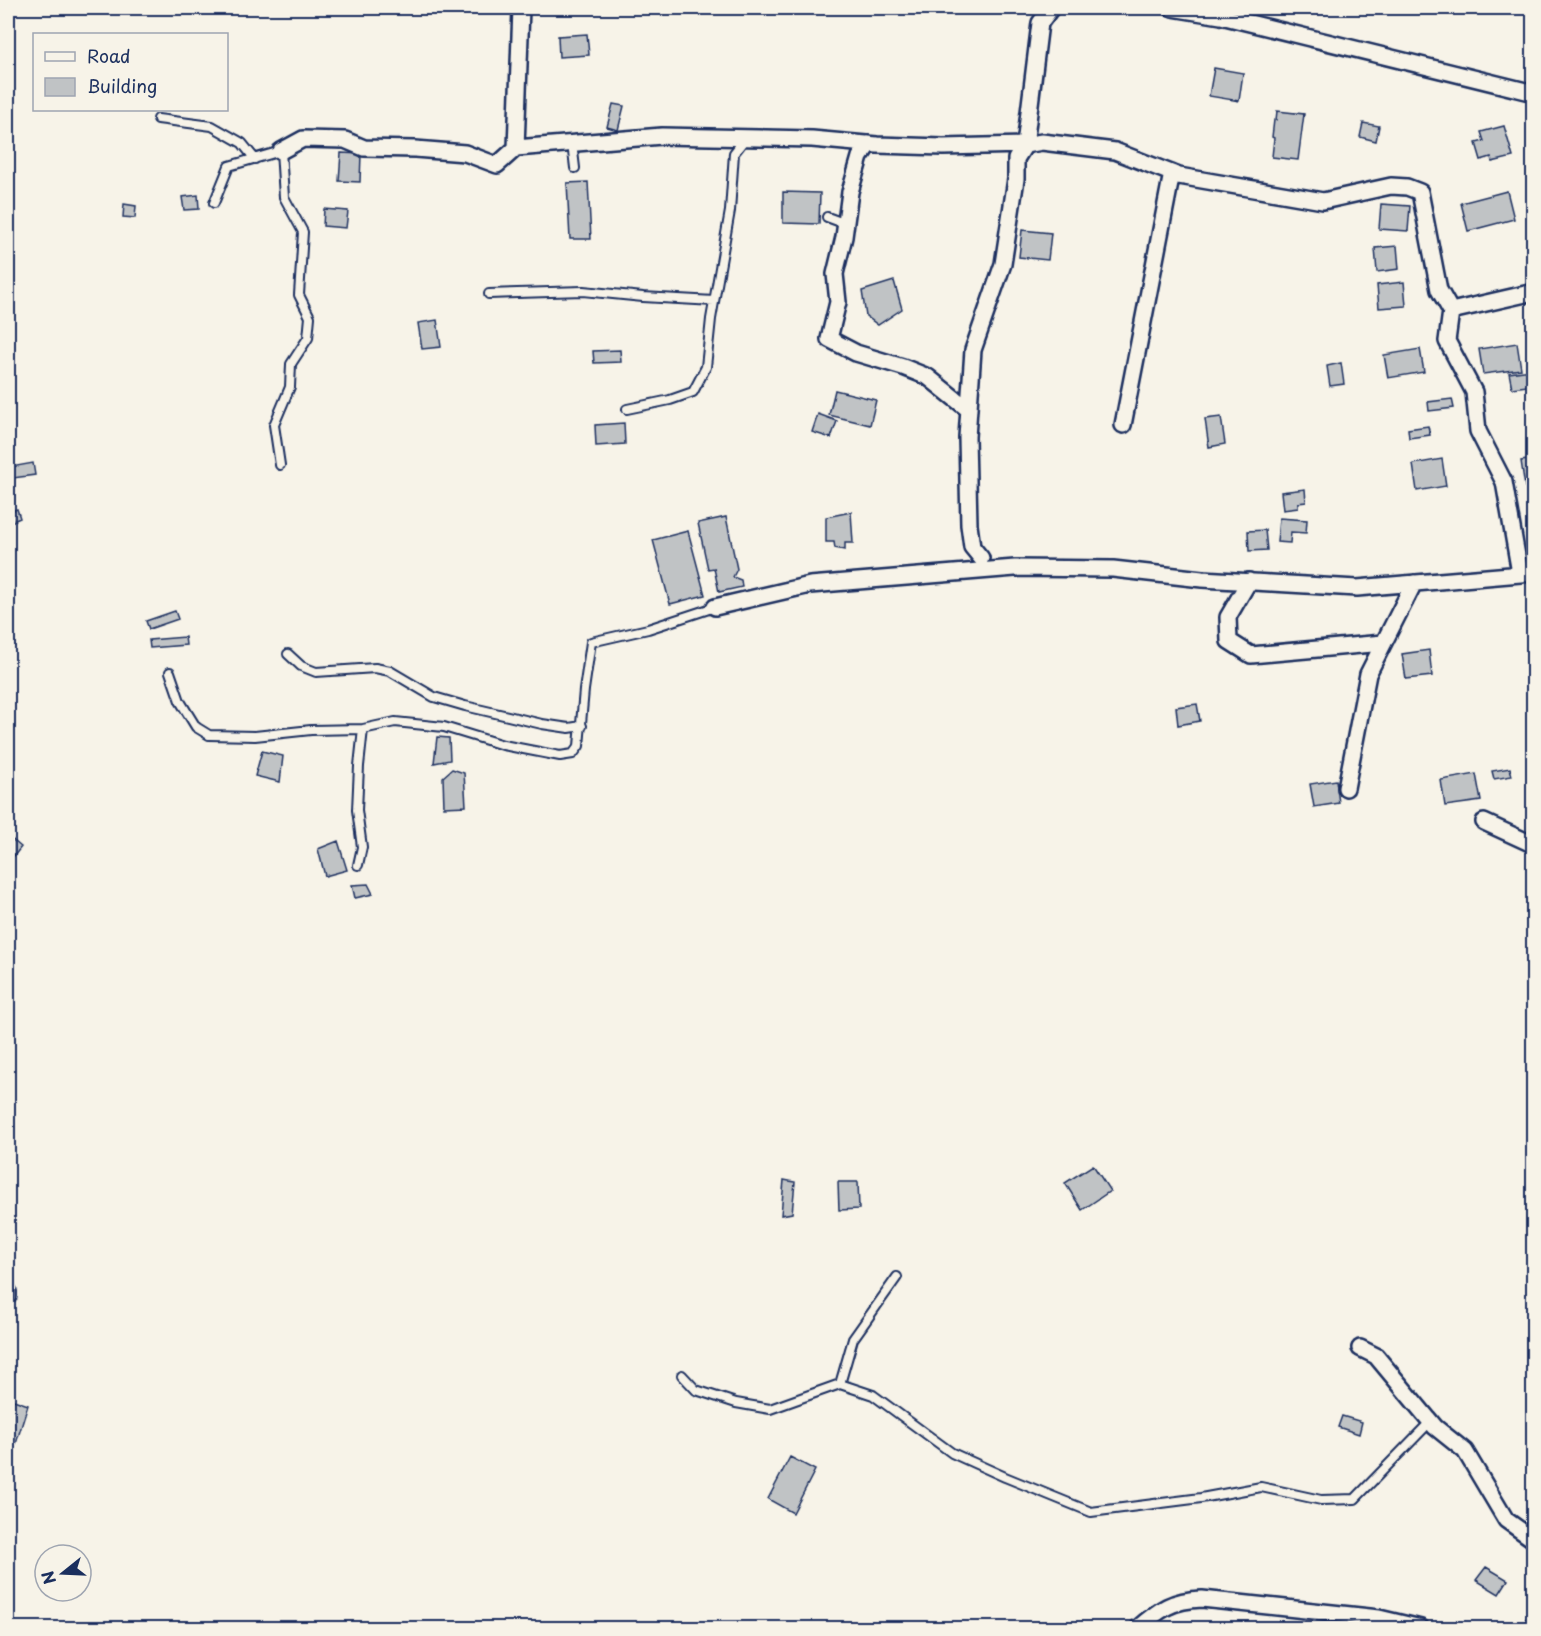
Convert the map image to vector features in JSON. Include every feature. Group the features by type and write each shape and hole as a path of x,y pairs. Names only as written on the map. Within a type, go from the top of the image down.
{"street":[{"path":"516,148 521,8"},
{"path":"981,558 972,547 969,525 966,437 973,350 1003,264 1017,179 1016,159 1025,145 1040,23 1051,8"},
{"path":"1172,8 1222,12 1533,93"},
{"path":"281,151 303,139 345,140 364,148 465,153 497,165 516,148 662,136 812,140 943,147 1025,145 1042,142 1115,152 1179,176 1323,201 1391,186 1407,187 1420,192 1439,290 1451,311 1447,341 1474,392 1478,431 1504,482 1527,573 1357,588 1202,579 1113,569 1015,568 810,585 715,606"},
{"path":"869,144 860,157 850,192 846,224 835,274 838,302 829,339 856,353 928,377 969,410"},
{"path":"1123,425 1172,173"},
{"path":"1451,311 1533,292"},
{"path":"1249,581 1228,617 1229,641 1251,655 1383,643"},
{"path":"1346,788 1368,674 1414,583"},
{"path":"1484,822 1533,845"},
{"path":"8,1291 8,1296"},
{"path":"1360,1348 1376,1356 1434,1427 1465,1451 1506,1520 1533,1540"},
{"path":"1138,1629 1167,1606 1180,1601 1202,1599 1379,1618 1421,1629"}],"lane":[{"path":"158,119 212,126 242,143 255,159"},
{"path":"627,409 670,400 693,392 706,367 714,301 730,211 734,153 746,138"},
{"path":"572,143 575,168"},
{"path":"214,203 229,166 281,151 284,197 303,232 299,295 310,317 309,338 291,364 290,387 274,425 280,465"},
{"path":"827,217 846,224"},
{"path":"489,294 583,291 714,301"},
{"path":"170,672 180,700 196,727 208,735 255,736 311,730 363,729 395,722 444,727 503,745 560,756 573,754 579,746 591,642 648,629 715,606"},
{"path":"288,654 301,666 316,672 375,668 390,671 434,697 454,703 542,724 569,728 582,726"},
{"path":"358,865 362,847 357,810 363,729"},
{"path":"840,1384 853,1339 897,1277"},
{"path":"682,1375 696,1390 736,1402 771,1409 840,1384 873,1395 952,1453 1091,1512 1201,1498 1261,1487 1321,1500 1355,1499 1430,1422"}],"building":[{"path":"1296,8 1309,8 1308,15 1296,15"},
{"path":"1336,8 1365,8 1365,10 1336,10"},
{"path":"587,34 589,55 559,57 558,36"},
{"path":"1214,68 1243,73 1239,101 1209,96"},
{"path":"613,104 624,106 618,130 607,127"},
{"path":"1277,111 1304,114 1298,160 1272,157 1274,138 1272,137"},
{"path":"1363,123 1379,126 1376,141 1360,137"},
{"path":"1504,126 1513,157 1492,162 1491,157 1481,160 1476,143 1484,141 1481,132"},
{"path":"341,153 361,154 360,182 339,181"},
{"path":"588,182 591,239 570,239 567,183"},
{"path":"1507,191 1514,219 1468,231 1461,203"},
{"path":"783,192 820,193 819,224 783,223"},
{"path":"198,195 199,209 184,210 182,197"},
{"path":"124,204 136,206 135,218 123,217"},
{"path":"1381,204 1410,206 1408,231 1379,229"},
{"path":"324,209 348,211 346,228 323,226"},
{"path":"1022,230 1051,233 1048,260 1019,257"},
{"path":"1397,246 1399,269 1377,272 1375,248"},
{"path":"894,281 902,309 878,325 866,316 862,291"},
{"path":"1404,282 1406,306 1379,308 1377,285"},
{"path":"437,320 441,347 422,349 418,323"},
{"path":"1517,343 1521,369 1483,374 1479,349"},
{"path":"1420,349 1424,372 1388,378 1384,355"},
{"path":"620,350 621,362 594,363 593,351"},
{"path":"1341,363 1344,384 1330,386 1327,366"},
{"path":"1531,370 1534,385 1512,388 1509,373"},
{"path":"835,390 876,400 870,425 829,415"},
{"path":"1452,399 1454,408 1429,411 1428,402"},
{"path":"818,414 837,421 831,438 812,432"},
{"path":"1221,417 1225,444 1209,447 1205,419"},
{"path":"624,423 625,444 596,446 595,425"},
{"path":"1428,426 1430,435 1409,438 1408,429"},
{"path":"1442,459 1446,486 1417,491 1413,464"},
{"path":"1534,459 1534,486 1525,487 1521,461"},
{"path":"33,463 35,475 13,478 11,467"},
{"path":"1305,489 1306,502 1298,503 1298,508 1283,510 1281,492"},
{"path":"17,509 20,518 8,523 8,512"},
{"path":"851,512 853,543 845,543 845,550 835,548 834,542 826,542 826,517"},
{"path":"726,517 737,569 733,577 741,580 742,587 719,592 714,568 708,569 698,523"},
{"path":"1279,518 1307,520 1306,533 1291,532 1290,543 1277,542"},
{"path":"1265,530 1267,550 1249,551 1248,531"},
{"path":"688,531 705,595 670,604 653,540"},
{"path":"175,611 178,619 149,629 146,621"},
{"path":"185,637 186,645 150,648 149,640"},
{"path":"1429,650 1432,676 1406,679 1402,654"},
{"path":"1197,704 1200,721 1178,725 1176,707"},
{"path":"437,737 449,738 450,760 434,763"},
{"path":"262,751 283,756 280,782 255,776"},
{"path":"1510,768 1512,776 1494,779 1492,771"},
{"path":"452,769 464,773 466,806 444,807 443,777"},
{"path":"1476,774 1481,801 1445,806 1441,780"},
{"path":"1336,780 1339,803 1314,807 1310,784"},
{"path":"8,836 21,847 14,856 8,851"},
{"path":"338,841 347,870 325,876 318,849"},
{"path":"368,884 373,894 355,898 352,885"},
{"path":"1093,1165 1110,1191 1082,1210 1065,1183"},
{"path":"784,1180 795,1182 792,1213 781,1215"},
{"path":"838,1182 858,1182 859,1209 839,1210"},
{"path":"8,1398 28,1405 15,1447 8,1444"},
{"path":"1342,1416 1362,1422 1359,1434 1338,1427"},
{"path":"790,1457 815,1470 793,1513 768,1499"},
{"path":"1486,1567 1508,1580 1499,1594 1476,1580"},
{"path":"1534,1604 1534,1628 1521,1628"}]}
